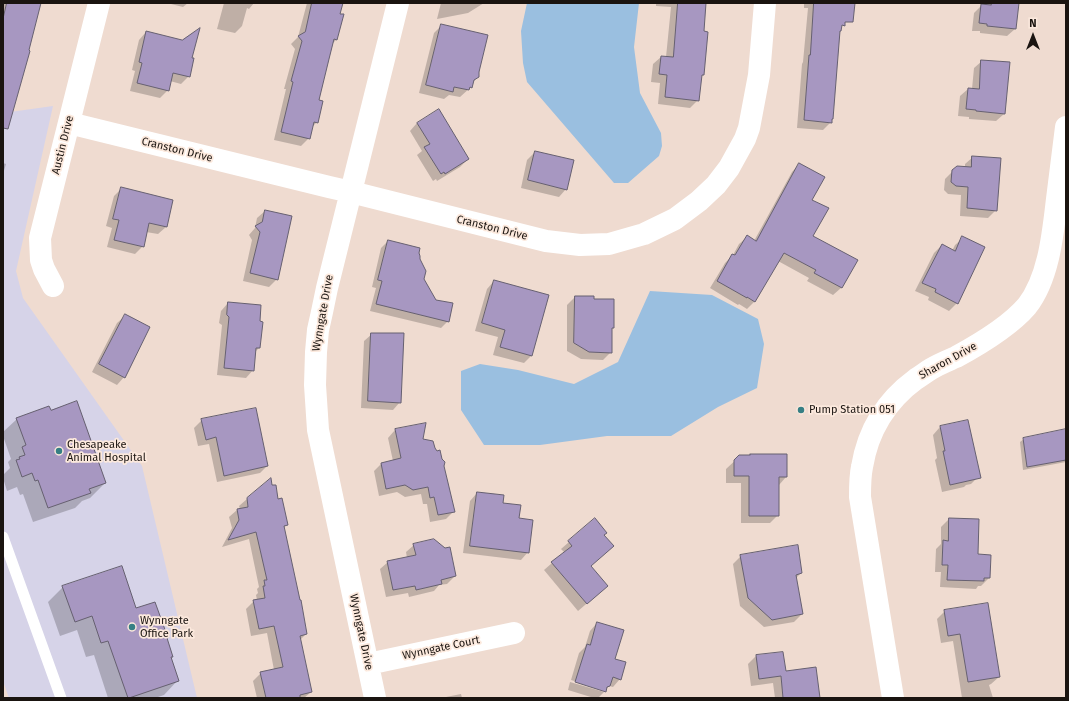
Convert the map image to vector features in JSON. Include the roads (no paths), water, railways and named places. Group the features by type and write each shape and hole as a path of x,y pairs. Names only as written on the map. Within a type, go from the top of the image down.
{"street":[{"name":"Austin Drive","path":"53,286 41,260 40,238 98,3"},
{"name":"Wynngate Drive","path":"375,698 318,430 315,385 316,352 318,330 327,288 398,3"},
{"name":"Cranston Drive","path":"69,123 546,241 580,245 609,244 644,234 675,219 699,201 716,185 729,168 745,139 749,128 759,75 765,3"},
{"name":"Sharon Drive","path":"893,698 860,497 861,468 864,454 873,428 888,404 907,386 930,370 973,348 995,334 1026,306 1036,290 1046,264 1054,226 1064,167 1066,127"},
{"name":"Wynngate Court","path":"368,664 514,633"}],"lane":[{"path":"3,537 61,698"}],"water":[{"path":"527,3 639,3 634,47 640,93 661,133 662,146 659,156 628,183 614,183 527,82 523,63 521,31"},
{"path":"650,291 712,295 758,319 764,344 757,388 718,407 671,436 607,436 540,445 484,445 461,410 461,371 480,364 518,370 574,384 618,362"}],"place":[{"name":"Pump Station 051","path":"801,410"},
{"name":"Chesapeake Animal Hospital","path":"59,451"},
{"name":"Wynngate Office Park","path":"132,627"}]}
